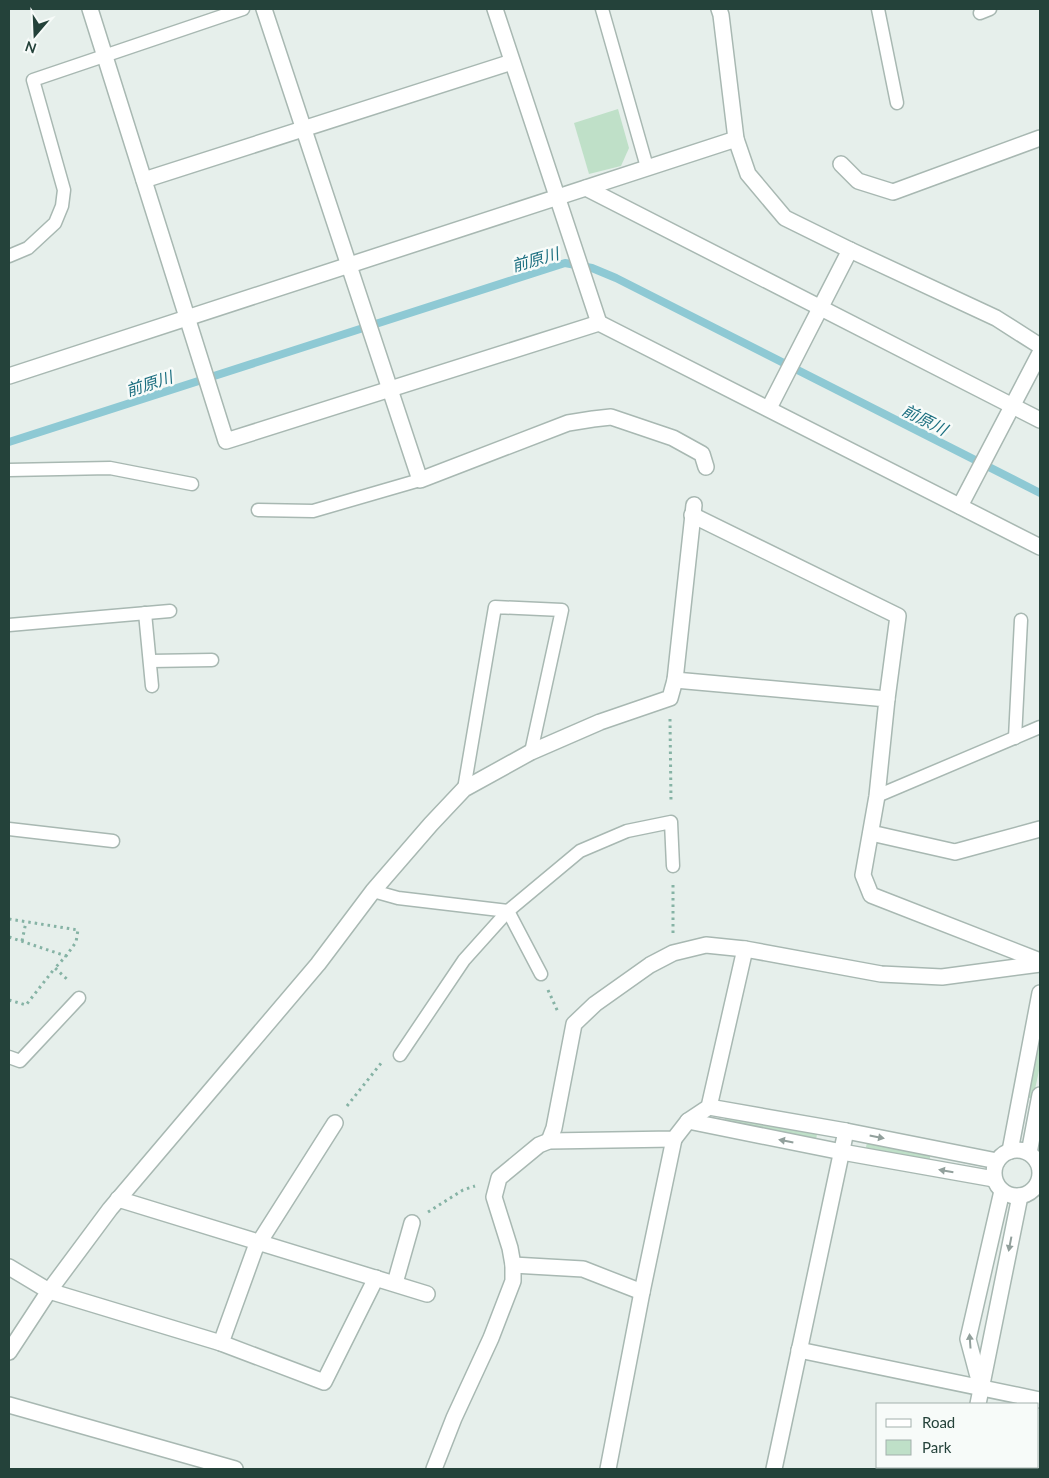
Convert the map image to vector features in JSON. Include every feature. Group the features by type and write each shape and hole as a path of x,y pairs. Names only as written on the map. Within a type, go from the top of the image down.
{"street":[{"path":"90,9 226,442 599,322 1040,547"},
{"path":"264,9 420,480 568,423 611,418 673,438 702,454 706,467"},
{"path":"495,9 599,322"},
{"path":"719,9 736,138 748,174 785,218 996,318 1040,346"},
{"path":"144,180 512,62"},
{"path":"9,376 736,138"},
{"path":"842,164 858,181 893,192 1039,142"},
{"path":"586,188 1040,420"},
{"path":"769,408 850,250"},
{"path":"960,506 1040,353"},
{"path":"9,1352 49,1291 118,1199 318,964 373,891 464,789 531,752 600,722 670,698 675,680 693,510 898,616 877,796 863,875 871,895 1040,963"},
{"path":"675,680 887,699"},
{"path":"871,833 956,852 1040,830"},
{"path":"550,1141 574,1024 595,1004 650,965 673,953 706,946 745,949 881,974 942,977 1040,963"},
{"path":"608,1469 674,1139 688,1121 709,1106 745,949"},
{"path":"1010,1151 1040,993"},
{"path":"1029,1153 1040,1095"},
{"path":"709,1106 846,1131 996,1162"},
{"path":"688,1121 998,1185 1010,1196 1020,1196 1039,1185 1040,1169 1036,1160 1029,1153 1020,1150 1010,1151 1002,1155 996,1162 994,1170 998,1185 968,1340 981,1388"},
{"path":"221,1343 254,1249 335,1123"},
{"path":"774,1469 846,1131"},
{"path":"435,1469 454,1418 491,1338 513,1281 514,1265 494,1196 499,1178 539,1145 550,1141 674,1139"},
{"path":"978,1403 1020,1196"},
{"path":"118,1199 427,1294"},
{"path":"395,1283 412,1222"},
{"path":"514,1265 583,1269 642,1292"},
{"path":"9,1267 49,1291 221,1343 324,1382 376,1278"},
{"path":"799,1350 1040,1400"},
{"path":"9,1405 235,1469"}],"lane":[{"path":"9,256 28,248 55,223 62,206 64,190 33,80 243,9"},
{"path":"602,9 648,168"},
{"path":"878,9 898,103"},
{"path":"9,470 110,468 192,484"},
{"path":"258,510 313,511 420,480"},
{"path":"464,789 495,607 562,610 531,752"},
{"path":"9,624 170,611"},
{"path":"145,613 152,686"},
{"path":"1015,738 1020,620"},
{"path":"150,661 212,660"},
{"path":"877,796 1040,727"},
{"path":"400,1055 464,960 508,911 580,852 627,831 671,822 673,866"},
{"path":"9,829 113,841"},
{"path":"373,891 398,898 508,911"},
{"path":"508,911 541,974"},
{"path":"9,1058 20,1061 79,998"}],"path":[{"path":"670,698 671,822"},
{"path":"673,866 673,953"},
{"path":"9,919 78,930 76,942 26,1005 9,1000"},
{"path":"22,941 26,922"},
{"path":"9,937 66,956"},
{"path":"55,968 83,994 79,998"},
{"path":"541,974 558,1012 574,1024"},
{"path":"335,1123 382,1061 400,1055"},
{"path":"412,1222 463,1190 499,1178"}],"green space":[{"path":"618,109 629,148 621,166 589,174 574,123"},
{"path":"1040,1027 1040,1066 1034,1094 1032,1098 1028,1098 1027,1094"},
{"path":"727,1117 814,1133 817,1134 816,1140 725,1122"},
{"path":"871,1142 930,1155 930,1158 929,1161 868,1151 867,1143"}],"waterway":[{"name":"前原川","path":"9,442 565,263 592,268 616,278 1040,493"}]}
